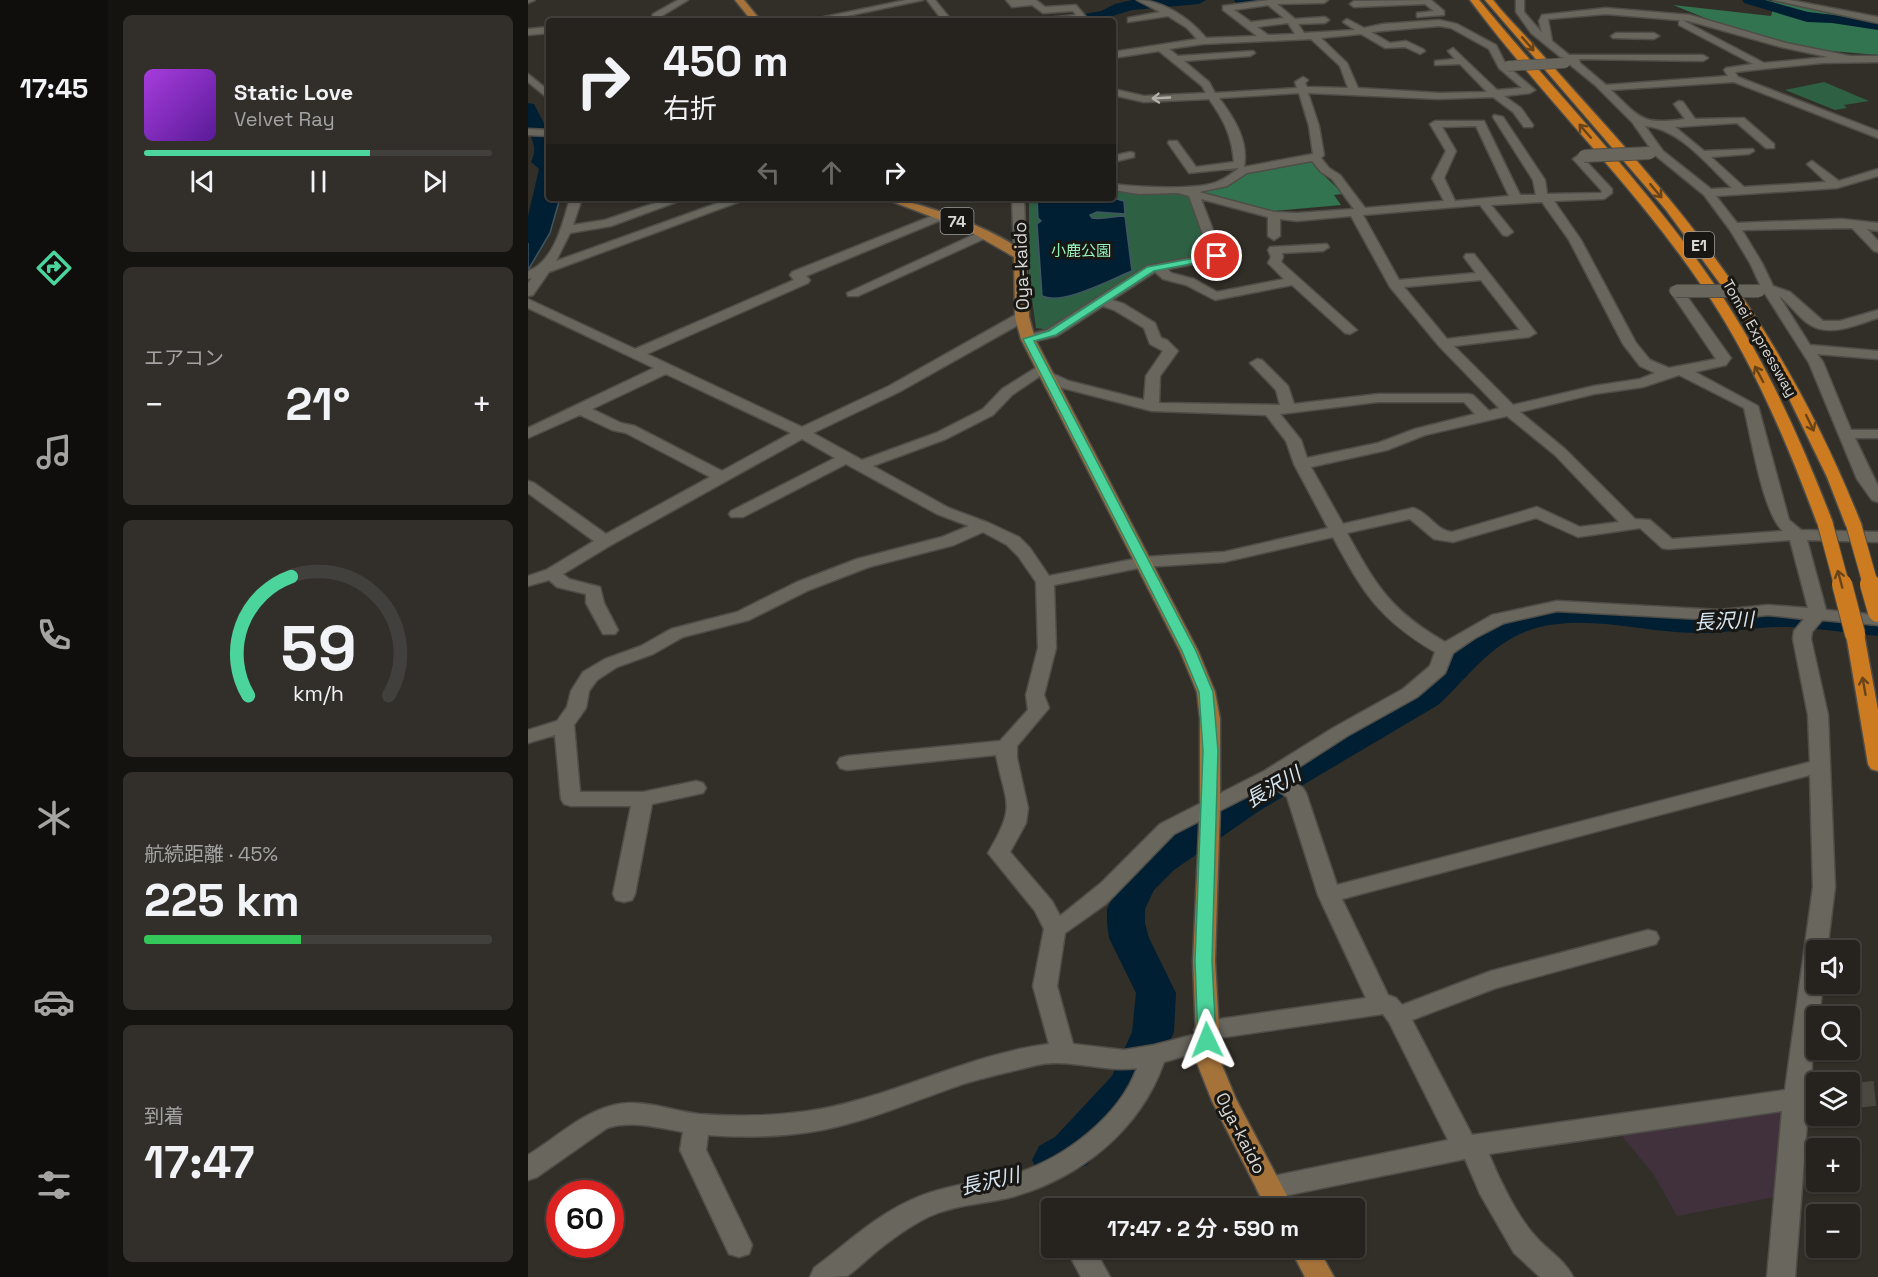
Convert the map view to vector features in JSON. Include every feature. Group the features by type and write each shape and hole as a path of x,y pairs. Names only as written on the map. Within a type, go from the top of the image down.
{"highway":[{"name":"Tomei Expressway","path":"1474,0 1615,165 1703,278 1732,323 1783,418 1808,474 1825,523 1855,634 1878,764"},
{"name":"Tomei Expressway","path":"1489,0 1638,170 1692,236 1745,308 1800,403 1836,477 1854,526 1878,612"}],"main road":[{"path":"739,0 754,18"},
{"name":"74","path":"898,201 984,234 1020,255"},
{"name":"Oya-kaido","path":"1020,255 1022,317 1028,339 1189,651 1206,692 1210,719 1210,807 1204,961 1209,1063 1224,1101 1274,1198"},
{"path":"1310,1258 1320,1277"}],"street":[{"path":"656,18 684,0"},
{"path":"843,0 848,12 859,18"},
{"path":"822,18 919,0"},
{"path":"931,0 945,18"},
{"path":"1010,0 1012,4 1034,2 1044,10 1076,8 1082,17 1074,18"},
{"path":"1141,0 1170,13 1191,26 1203,41"},
{"path":"1266,38 1226,8 1324,0"},
{"path":"1510,0 1516,12 1547,43 1568,63 1604,88 1638,122 1654,153 1708,193 1734,227 1756,263 1766,290 1816,362 1865,479 1878,496"},
{"path":"1520,0 1520,12 1529,25"},
{"path":"1777,0 1878,20"},
{"path":"1352,2 1427,1 1441,13 1374,19 1383,27"},
{"path":"1352,2 1367,14"},
{"path":"1271,3 1292,21 1302,37"},
{"path":"1547,43 1548,37 1543,21 1545,17 1606,11 1690,18 1784,45 1847,58"},
{"path":"1131,20 1170,13"},
{"path":"1671,16 1763,66"},
{"path":"1248,25 1325,20"},
{"path":"1347,22 1388,46 1406,44 1420,51"},
{"path":"1116,55 1203,41 1350,34 1383,27 1439,23 1454,26 1493,47 1505,66 1530,90 1498,94 1439,96 1301,89 1144,99 1116,93"},
{"path":"1609,26 1625,56"},
{"path":"1314,36 1344,64 1355,92"},
{"path":"1616,36 1654,36"},
{"path":"1254,38 1269,51"},
{"path":"1162,48 1206,84 1231,122 1238,142 1242,168"},
{"path":"1453,51 1493,92 1517,110 1528,125"},
{"path":"1179,62 1250,53"},
{"path":"1505,66 1576,62 1573,56 1703,58"},
{"path":"1735,79 1729,70 1847,58 1878,59"},
{"path":"1216,59 1234,60"},
{"path":"1438,63 1463,61"},
{"path":"532,76 546,89"},
{"path":"1173,143 1193,171 1242,168 1315,157 1319,155 1314,126 1300,81 1310,77"},
{"path":"1604,88 1664,82 1735,79 1878,135"},
{"path":"1679,104 1707,134"},
{"path":"1498,117 1539,180 1544,198 1562,218 1630,344 1645,363 1674,371 1751,406 1782,522 1797,535 1818,615"},
{"path":"1638,122 1665,125 1693,121 1740,120 1770,146"},
{"path":"1451,204 1438,178 1451,151 1435,124 1480,123 1516,199"},
{"path":"1665,125 1676,130 1742,191"},
{"path":"528,132 546,133"},
{"path":"1703,154 1749,151"},
{"path":"1116,188 1131,191 1189,193 1274,215 1297,217 1516,199 1604,196 1608,190 1578,159 1584,156 1654,153"},
{"path":"1116,158 1130,155"},
{"path":"1315,157 1325,170 1336,177 1359,212 1395,284 1444,343 1510,411 1560,452 1630,524"},
{"path":"1812,164 1837,185"},
{"path":"1189,193 1223,184 1242,168"},
{"path":"1708,193 1837,185 1878,172"},
{"path":"1028,339 1052,333 1151,269 1217,256 1189,193"},
{"path":"528,292 547,268 566,230 575,201"},
{"path":"566,230 607,224 672,201"},
{"path":"528,275 734,201"},
{"name":"Oya-kaido","path":"1018,201 1020,255"},
{"path":"1483,202 1507,232"},
{"path":"1274,215 1274,236"},
{"path":"635,354 804,280 796,275 942,216"},
{"path":"1734,227 1792,224 1878,227"},
{"path":"1856,225 1878,248"},
{"path":"853,293 984,234"},
{"path":"1323,247 1274,250 1277,257 1274,263 1350,330"},
{"path":"1444,343 1529,333 1470,258"},
{"path":"1158,267 1167,276 1190,282 1215,296 1293,281"},
{"path":"1395,284 1484,276"},
{"path":"1302,464 1382,447 1411,434 1594,390 1643,383 1674,371 1721,362 1724,358 1676,291 1779,290 1818,324 1836,326 1878,314"},
{"path":"1101,302 1119,307 1150,326 1155,341 1162,343 1171,351 1154,371 1151,383 1152,407"},
{"path":"528,303 802,433 943,511 983,526 1013,541 1024,552 1045,582 1047,648 1035,695 1039,708 1035,717 1015,734 1006,751 1020,804 1014,829 999,854 1044,907 1055,929 1045,986 1063,1052"},
{"path":"528,581 552,574 605,541 802,433 894,389 1022,317"},
{"path":"1806,349 1878,355"},
{"path":"1257,363 1283,389 1288,409"},
{"path":"528,434 666,368"},
{"path":"737,514 855,461 941,436 988,412 1007,392 1044,371 1064,384 1152,407 1200,411 1270,411 1406,397 1468,398 1486,417"},
{"path":"580,409 617,427 630,429 722,477"},
{"path":"1270,411 1293,440 1302,464 1366,583 1383,605 1421,636 1445,650"},
{"path":"1845,434 1878,434"},
{"path":"528,486 605,541"},
{"path":"1045,582 1144,562 1224,557 1413,513 1440,536 1453,537 1537,512 1578,532 1644,523 1668,544 1797,535 1878,537"},
{"path":"528,737 564,724 576,708 580,691 590,676 611,663 646,650 677,633 743,616 803,586 863,563 948,541 983,526"},
{"path":"552,574 563,583 594,591 595,603 609,630"},
{"path":"1055,929 1076,918 1139,859 1154,840 1167,829 1271,776 1340,732 1410,693 1438,669 1445,650 1468,634 1498,619 1557,606 1720,615 1768,610 1878,620"},
{"path":"1808,1072 1824,887 1818,715 1802,639 1803,631 1818,615"},
{"path":"564,724 571,800 643,799 696,788"},
{"path":"847,763 1007,747"},
{"path":"1329,895 1819,765"},
{"path":"1271,776 1296,793 1329,895 1389,1010 1469,1147 1489,1186 1524,1244 1559,1277"},
{"path":"624,894 643,799"},
{"path":"528,1168 558,1150 599,1120 615,1115 633,1113 697,1124 762,1126 823,1119 866,1108 1003,1063 1063,1052 1124,1060 1153,1055 1207,1035 1389,1010 1648,938"},
{"path":"824,1277 895,1222 920,1208 938,1201 1021,1184 1070,1162 1130,1105 1145,1083 1153,1055"},
{"path":"1279,1198 1469,1147 1806,1098 1780,1277"},
{"path":"697,1124 693,1150 739,1245"}],"shaded area":[{"path":"1781,1112 1780,1196 1677,1216 1654,1175 1621,1135"}],"green space":[{"path":"1766,0 1878,21 1878,55 1808,49 1730,28 1673,5 1771,16 1773,9 1754,5"},
{"path":"1824,82 1869,101 1844,105 1847,108 1835,110 1785,90"},
{"path":"1310,160 1342,194 1334,195 1341,205 1274,211 1197,192 1229,186 1249,172"},
{"name":"小鹿公園","path":"1116,190 1187,194 1192,197 1216,254 1142,268 1142,272 1050,330 1036,328 1029,277 1029,201 1116,201"}],"water":[{"path":"544,143 546,145 544,161 546,163 546,201 559,201 550,233 528,270 528,235 532,222 530,220 543,189 545,175 544,168 534,157 543,149"},
{"path":"1116,199 1124,201 1125,214 1097,212 1090,215 1092,218 1125,216 1132,271 1074,295 1051,298 1042,296 1037,224 1041,221 1038,218 1037,201 1116,201"}],"waterway":[{"path":"1086,18 1105,15 1120,7 1132,5 1199,0"},
{"path":"1241,0 1249,2 1268,0"},
{"path":"1749,0 1807,17 1832,18 1878,25"},
{"path":"528,108 544,142 545,153 541,162 546,165"},
{"path":"528,237 542,204 546,186"},
{"name":"長沢川","path":"1055,1160 1071,1151 1129,1087 1153,1032 1156,993 1129,938 1126,923 1126,909 1138,882 1161,861 1246,802 1426,698 1448,679 1479,644 1510,627 1563,614 1599,614 1661,622 1700,624 1786,618 1878,627"}],"tunnel":[{"path":"1860,1095 1878,1093"}],"route":[{"path":"1207,1040 1204,961 1211,751 1206,692 1189,651 1028,339 1052,333 1151,269 1217,256"}]}
